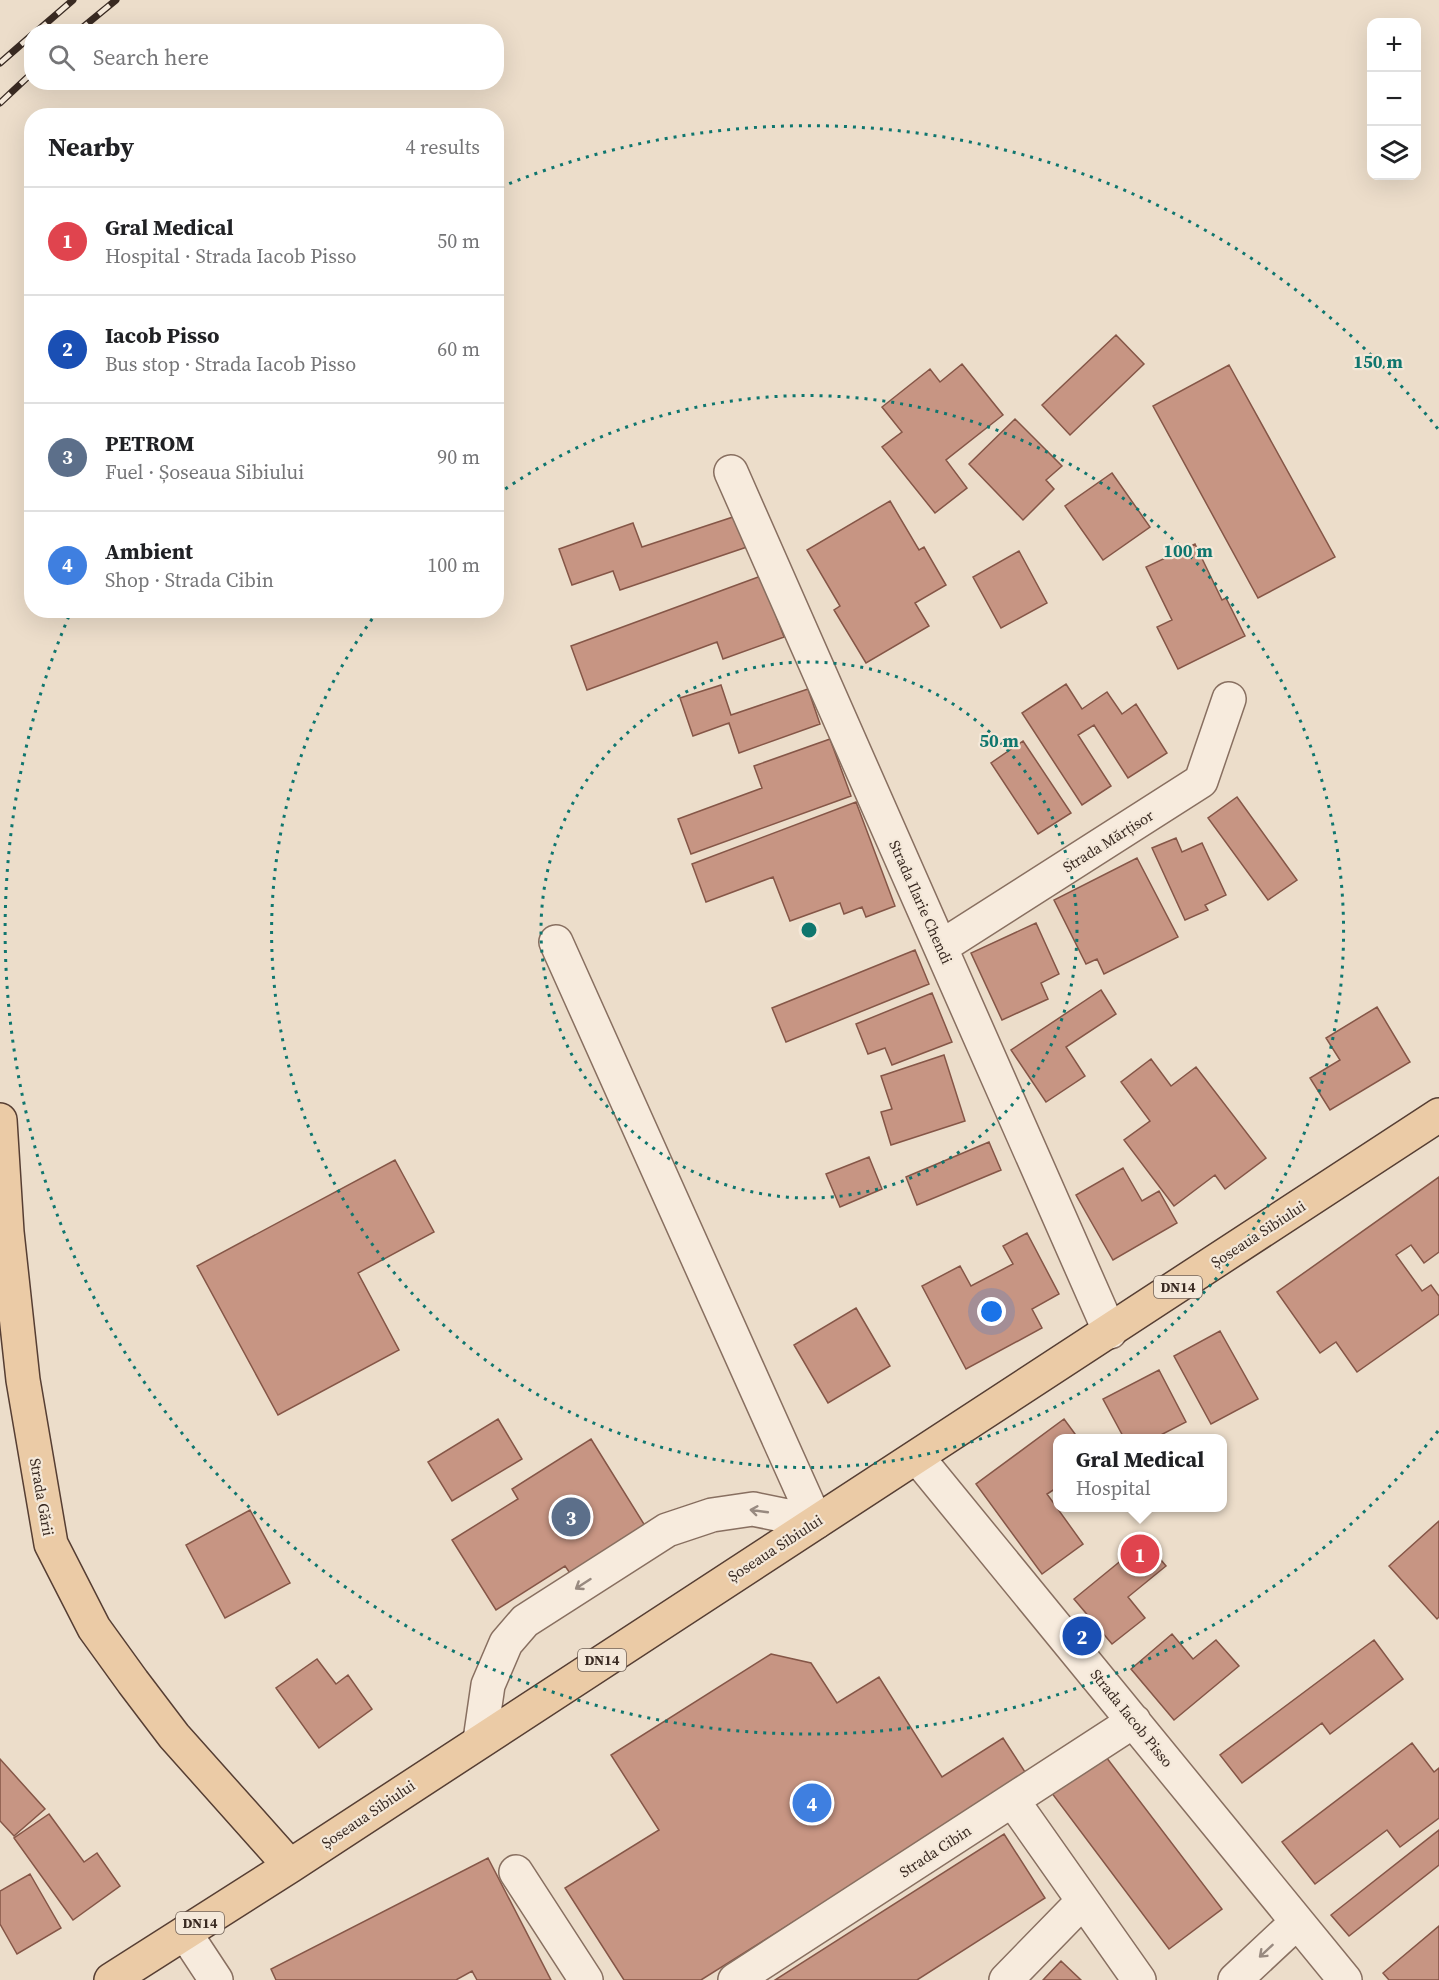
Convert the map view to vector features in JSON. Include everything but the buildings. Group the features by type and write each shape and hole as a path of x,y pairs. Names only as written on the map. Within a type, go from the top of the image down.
{"main road":[{"name":"Strada Gării","path":"0,1120 7,1232 23,1380 37,1478 51,1544 94,1628 133,1682 174,1736 290,1866"},
{"name":"Șoseaua Sibiului","path":"111,1980 1436,1122"}],"street":[{"name":"Strada Ilarie Chendi","path":"731,472 1110,1332"},
{"name":"Strada Mărțisor","path":"940,947 1201,781 1229,699"},
{"path":"556,942 816,1522"},
{"name":"Strada Iacob Pisso","path":"916,1457 1345,1980"},
{"path":"480,1740 489,1686 506,1643 525,1621 667,1530 712,1515 753,1509 816,1522"},
{"name":"Strada Cibin","path":"735,1980 1134,1721"},
{"path":"1013,1801 1139,1980"},
{"path":"516,1872 586,1980"},
{"path":"1006,1980 1083,1901"},
{"path":"1235,1980 1297,1922"},
{"path":"185,1933 216,1980"}],"railway":[{"path":"45,24 73,0"},
{"path":"87,24 116,0"},
{"path":"0,63 24,42"},
{"path":"0,103 24,80"}],"place":[{"name":"PETROM","path":"571,1517"},
{"name":"Gral Medical","path":"1140,1554"},
{"name":"Iacob Pisso","path":"1082,1636"},
{"name":"Ambient","path":"812,1803"}]}
